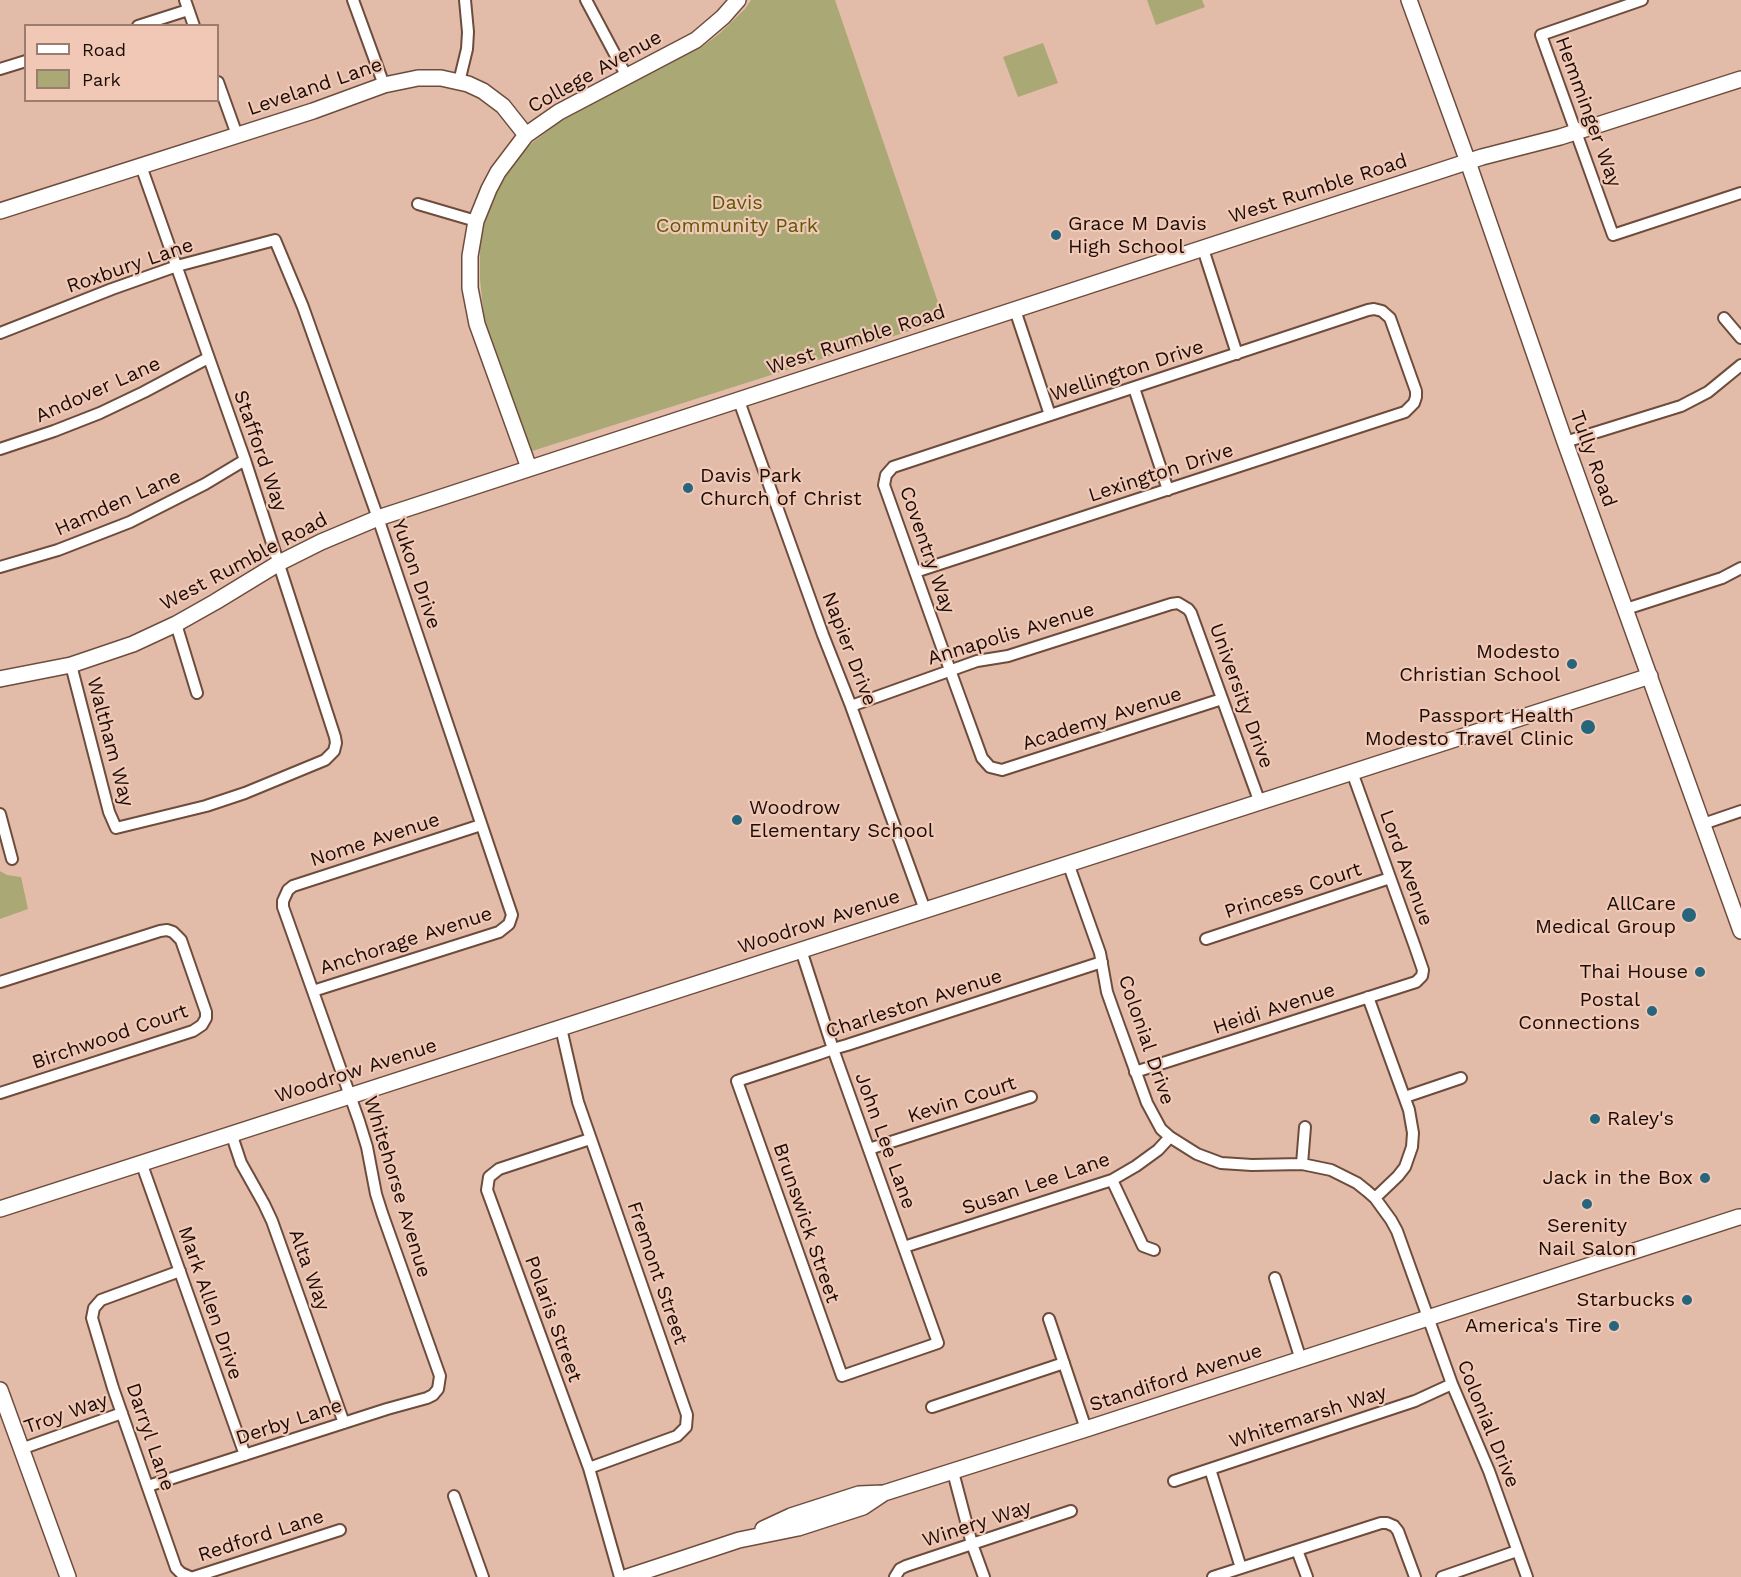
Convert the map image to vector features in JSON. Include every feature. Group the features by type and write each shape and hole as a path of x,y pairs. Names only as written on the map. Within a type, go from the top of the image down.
{"street":[{"path":"353,0 384,86"},
{"path":"459,82 467,49 465,0"},
{"path":"586,0 626,75"},
{"name":"College Avenue","path":"529,468 477,324 473,307 470,268 476,221 498,172 526,135 559,112 696,40 723,17 738,0"},
{"name":"Tully Road","path":"1409,0 1741,931"},
{"name":"Hemminger Way","path":"1642,0 1541,35 1613,235 1741,193"},
{"path":"143,24 186,5 193,24"},
{"path":"0,69 24,62"},
{"name":"Leveland Lane","path":"0,211 313,111 402,80 429,77 459,82 483,91 511,115 526,135"},
{"name":"West Rumble Road","path":"0,679 71,665 133,644 177,624 279,562 378,518 1504,150 1536,144 1741,79"},
{"path":"219,85 237,135"},
{"name":"Stafford Way","path":"116,828 187,811 245,793 325,760 334,751 335,737 245,460 141,166"},
{"path":"418,204 476,221"},
{"name":"Roxbury Lane","path":"0,333 177,266 275,240"},
{"name":"Yukon Drive","path":"275,240 303,307 378,518 511,910 510,923"},
{"path":"1203,249 1237,354"},
{"name":"Wellington Drive","path":"886,475 893,467 1374,309 1382,311 1390,318 1416,391 1414,403"},
{"path":"1015,310 1050,416"},
{"path":"1724,318 1741,338"},
{"name":"Andover Lane","path":"0,449 100,413 208,358"},
{"path":"1565,442 1681,406 1708,392 1741,365"},
{"path":"1134,388 1168,490"},
{"name":"Napier Drive","path":"739,401 925,910"},
{"name":"Lexington Drive","path":"915,573 1405,412 1414,403"},
{"name":"Hamden Lane","path":"0,567 58,550 130,522 196,489 245,460"},
{"name":"Coventry Way","path":"886,475 884,485 950,670 982,758 992,768"},
{"path":"1626,609 1722,578 1741,568"},
{"name":"Annapolis Avenue","path":"851,705 977,661 1008,656 1171,604 1183,605"},
{"name":"University Drive","path":"1183,605 1191,613 1260,803"},
{"path":"177,624 197,693"},
{"name":"Waltham Way","path":"71,665 109,812 116,828"},
{"name":"Woodrow Avenue","path":"0,1209 1650,676"},
{"name":"Academy Avenue","path":"992,768 1002,770 1222,699"},
{"name":"Lord Avenue","path":"1352,772 1420,961 1422,976"},
{"path":"1703,824 1741,811"},
{"path":"0,814 12,859"},
{"name":"Nome Avenue","path":"284,895 293,886 481,825"},
{"name":"Colonial Drive","path":"1068,863 1102,962 1107,992 1135,1072 1153,1116 1161,1129 1197,1154 1221,1163 1252,1166 1302,1164 1331,1170 1357,1183 1375,1198 1392,1220 1452,1384 1489,1471 1527,1577"},
{"name":"Princess Court","path":"1206,939 1390,878"},
{"name":"Whitehorse Avenue","path":"284,895 283,907 367,1147 382,1213 440,1376 438,1389"},
{"name":"Anchorage Avenue","path":"313,991 499,932 510,923"},
{"name":"Birchwood Court","path":"0,981 167,930 173,932 181,940 206,1012 206,1018 202,1025 194,1031 0,1093"},
{"name":"John Lee Lane","path":"801,951 833,1049 938,1343"},
{"name":"Charleston Avenue","path":"737,1081 1102,962"},
{"name":"Heidi Avenue","path":"1135,1072 1416,982 1422,976"},
{"path":"1368,997 1405,1097 1413,1127 1409,1158 1398,1176 1375,1198"},
{"name":"Fremont Street","path":"561,1028 578,1102 688,1421 677,1436 589,1468"},
{"path":"1405,1097 1461,1078"},
{"name":"Brunswick Street","path":"737,1081 842,1376 938,1343"},
{"name":"Kevin Court","path":"869,1149 1031,1097"},
{"path":"1302,1164 1305,1127"},
{"name":"Alta Way","path":"231,1133 246,1173 272,1221 344,1423"},
{"name":"Susan Lee Lane","path":"904,1247 1112,1180 1158,1150 1170,1137"},
{"name":"Polaris Street","path":"590,1139 499,1169 489,1177 487,1190 589,1468 620,1577"},
{"name":"Mark Allen Drive","path":"141,1162 244,1455"},
{"path":"1112,1180 1143,1246 1154,1250"},
{"name":"Standiford Avenue","path":"627,1577 739,1540 798,1528 862,1507 884,1493 1301,1360 1740,1215"},
{"name":"Darryl Lane","path":"180,1271 101,1300 94,1308 92,1318 122,1413 176,1568 189,1576"},
{"path":"1275,1278 1301,1360"},
{"path":"1049,1318 1086,1429"},
{"path":"932,1407 1064,1363"},
{"name":"Whitemarsh Way","path":"1174,1481 1415,1401 1452,1384"},
{"name":"Derby Lane","path":"148,1486 427,1398 438,1389"},
{"path":"0,1390 68,1577"},
{"name":"Troy Way","path":"21,1449 122,1413"},
{"path":"1210,1469 1242,1568"},
{"path":"953,1472 972,1544 984,1577"},
{"path":"454,1496 483,1577"},
{"name":"Winery Way","path":"896,1576 900,1569 906,1566 1071,1511"},
{"path":"1213,1577 1381,1523 1391,1524 1398,1531 1415,1577"},
{"name":"Redford Lane","path":"189,1576 340,1530"},
{"path":"1297,1550 1307,1577"},
{"path":"1442,1577 1517,1551"}],"green space":[{"name":"Davis Community Park","path":"751,0 835,0 944,320 529,452 484,318 480,279 480,246 492,201 519,157 532,143 563,120 703,46 719,34"},
{"path":"1147,0 1202,0 1205,7 1156,25"},
{"path":"1043,43 1058,83 1018,97 1003,57"},
{"path":"0,871 7,875 21,877 28,909 0,919"}],"place":[{"name":"Grace M Davis High School","path":"1056,235"},
{"name":"Davis Park Church of Christ","path":"688,488"},
{"name":"Modesto Christian School","path":"1572,664"},
{"name":"Passport Health Modesto Travel Clinic","path":"1588,727"},
{"name":"Woodrow Elementary School","path":"737,820"},
{"name":"AllCare Medical Group","path":"1689,915"},
{"name":"Thai House","path":"1700,972"},
{"name":"Postal Connections","path":"1652,1011"},
{"name":"Raley's","path":"1595,1119"},
{"name":"Jack in the Box","path":"1705,1178"},
{"name":"Serenity Nail Salon","path":"1587,1204"},
{"name":"Starbucks","path":"1687,1300"},
{"name":"America's Tire","path":"1614,1326"}]}
